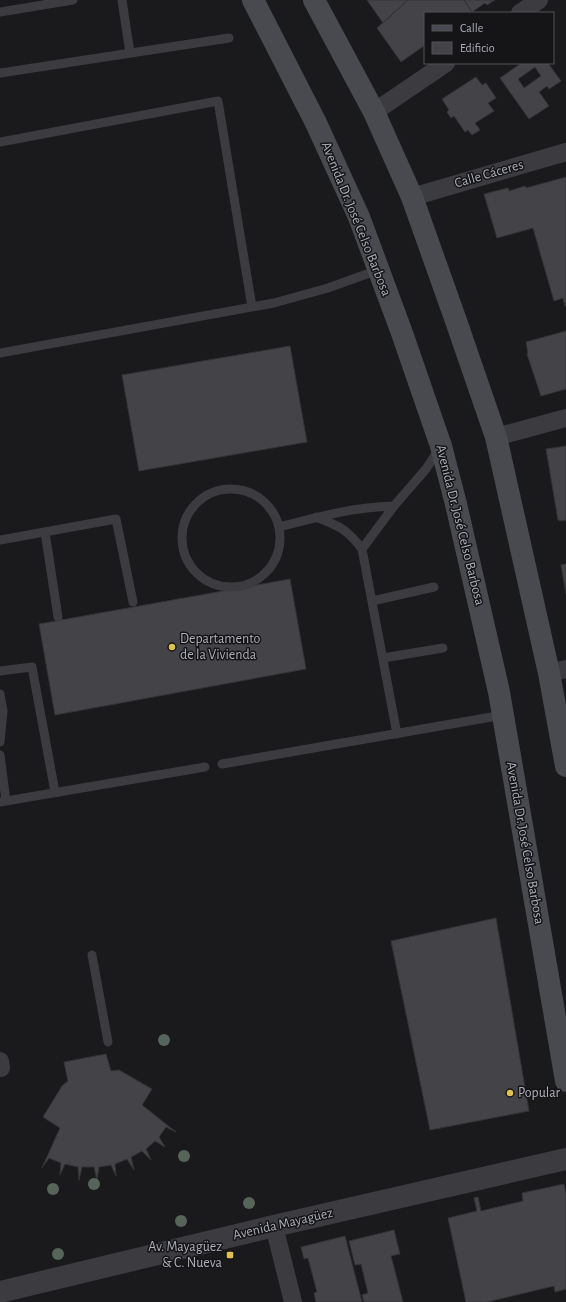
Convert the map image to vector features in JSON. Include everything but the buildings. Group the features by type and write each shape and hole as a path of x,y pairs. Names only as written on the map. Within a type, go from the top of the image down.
{"main road":[{"name":"Avenida Dr. José Celso Barbosa","path":"253,0 316,123 359,217 441,446 460,519 503,715 566,1081"},
{"path":"314,0 374,112 412,197 496,438 557,671 566,766"}],"street":[{"path":"522,12 540,0"},
{"path":"374,112 445,64"},
{"name":"Calle Cáceres","path":"412,197 566,152"},
{"path":"496,438 566,418"},
{"name":"Avenida Mayagüez","path":"0,1292 274,1226 566,1159"},
{"path":"274,1226 293,1302"}],"lane":[{"path":"0,12 73,0"},
{"path":"122,0 130,53"},
{"path":"0,73 229,38"},
{"path":"0,142 218,101 252,307"},
{"path":"0,353 274,303 328,288 378,270"},
{"path":"362,549 394,506 426,469 441,446"},
{"path":"224,489 240,489 255,494 268,505 277,519 279,528 280,535 278,552 271,567 259,579 243,585 226,586 210,582 197,574 188,561 183,546 182,531 187,516 196,503 209,494 224,489"},
{"path":"279,528 316,517 370,507 394,506"},
{"path":"316,517 341,527 351,534 362,549 397,734"},
{"path":"0,540 116,518 133,602"},
{"path":"45,532 58,617"},
{"path":"372,601 434,587"},
{"path":"383,658 443,648"},
{"path":"0,671 32,667 55,792"},
{"path":"0,694 3,711 0,742"},
{"path":"222,764 503,715"},
{"path":"0,755 3,802 205,767"},
{"path":"92,955 108,1042"}],"place":[{"name":"Departamento de la Vivienda","path":"172,647"},
{"name":"Popular","path":"510,1093"},
{"name":"Av. Mayagüez & C. Nueva","path":"230,1255"}]}
